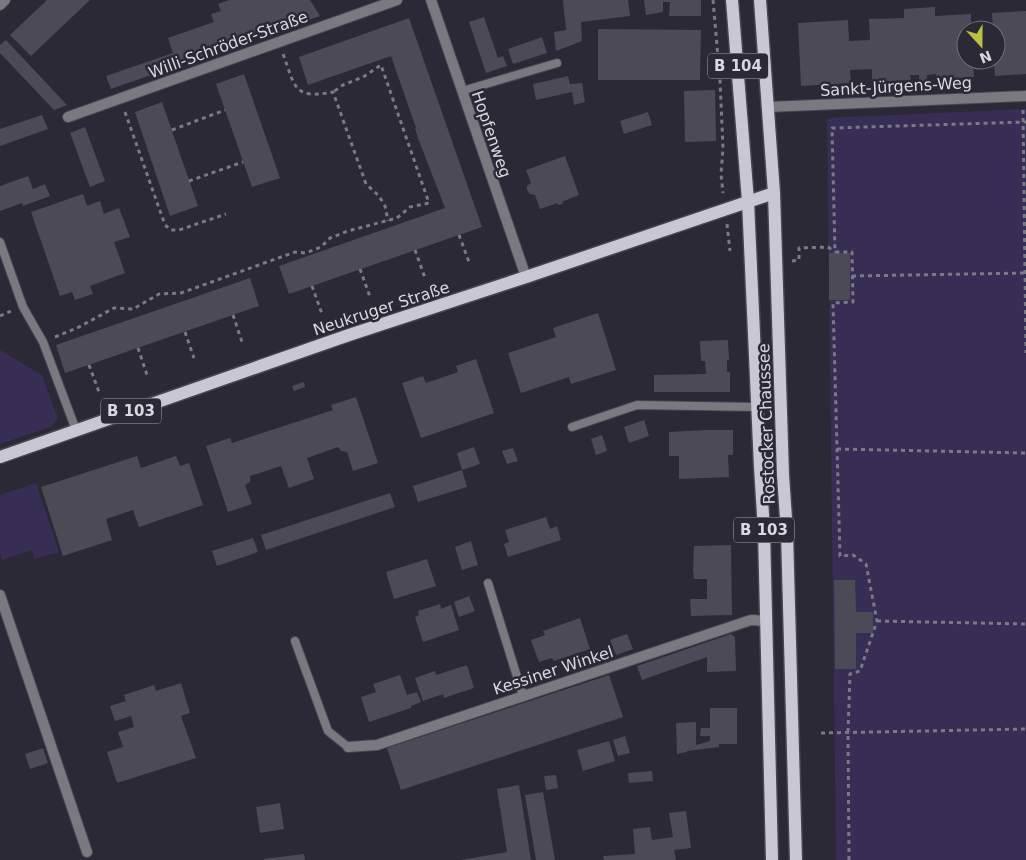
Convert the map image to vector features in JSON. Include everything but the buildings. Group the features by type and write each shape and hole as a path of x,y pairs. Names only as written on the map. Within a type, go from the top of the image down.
{"main road":[{"name":"B 104","path":"732,0 748,201"},
{"name":"B 104","path":"760,0 768,107"},
{"name":"Rostocker Chaussee","path":"768,107 774,193 783,475 787,533 796,860"},
{"name":"Neukruger Straße","path":"0,456 349,335 774,193"},
{"name":"Rostocker Chaussee","path":"748,201 764,531 772,860"}],"street":[{"path":"0,4 5,0"},
{"name":"Willi-Schröder-Straße","path":"68,117 397,0"},
{"name":"Hopfenweg","path":"431,0 526,277"},
{"name":"Sankt-Jürgens-Weg","path":"768,107 1024,96"},
{"path":"0,595 87,852"},
{"name":"Kessiner Winkel","path":"348,747 377,745 751,620 766,621"}],"lane":[{"path":"462,91 557,63"},
{"path":"0,242 22,307 43,342 76,430"},
{"path":"572,427 637,405 757,407"},
{"path":"488,583 523,696"},
{"path":"295,641 328,731 348,747"}],"path":[{"path":"713,0 720,80 723,148 721,174"},
{"path":"43,342 79,327 114,308 133,310 159,294 181,294 295,252 314,250 321,247 330,238 397,218 410,207 429,203 381,66 333,92 307,95 295,86 282,51"},
{"path":"333,92 366,184 379,196 385,206 388,221"},
{"path":"1024,96 1026,353"},
{"path":"124,107 165,225 171,230 179,230 226,214"},
{"path":"172,130 226,110"},
{"path":"835,252 832,128 1025,122"},
{"path":"190,181 243,162"},
{"path":"459,235 469,262"},
{"path":"776,262 799,260 799,248 828,247 835,252 852,252 853,302 833,303 840,556 853,556 866,564 877,621 860,672 850,674 848,732 849,860"},
{"path":"416,250 425,278"},
{"path":"360,269 370,297"},
{"path":"852,276 1025,273"},
{"path":"312,286 322,314"},
{"path":"233,315 242,342"},
{"path":"185,332 194,358"},
{"path":"138,348 147,375"},
{"path":"89,365 99,392"},
{"path":"837,449 1026,453"},
{"path":"877,621 1026,624"},
{"path":"821,733 1026,729"}],"shaded area":[{"path":"1026,109 1026,860 836,860 827,118"},
{"path":"0,350 42,375 58,419 51,427 0,444"},
{"path":"36,483 59,552 35,559 32,550 2,560 0,553 0,495"}]}
